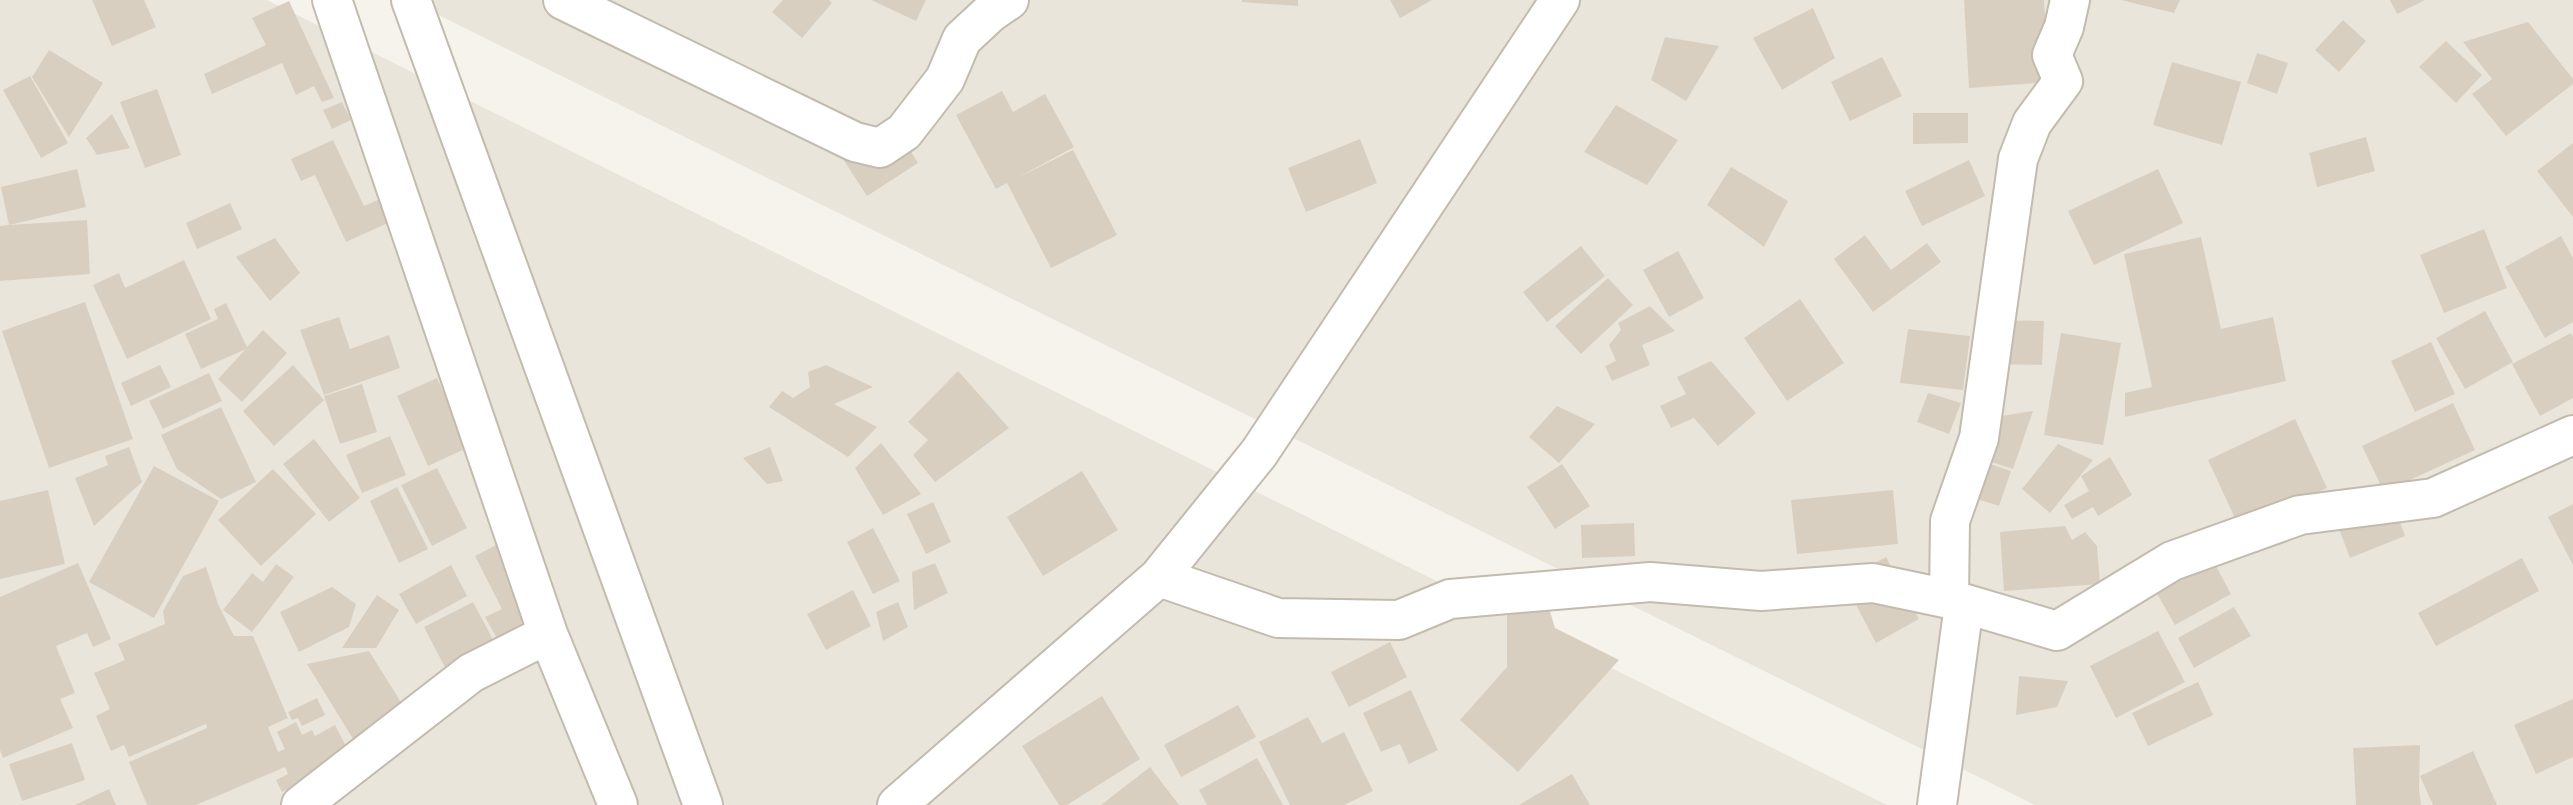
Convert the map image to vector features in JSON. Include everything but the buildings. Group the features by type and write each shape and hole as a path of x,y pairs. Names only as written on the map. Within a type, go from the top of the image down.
{"street":[{"path":"332,0 548,634 618,805"},
{"path":"411,0 703,805"},
{"path":"563,0 855,142 880,148 904,132 945,79 962,39 990,13 1009,0"},
{"path":"897,805 1159,578 1259,453 1560,0"},
{"path":"1937,805 1957,602 1950,521 1979,438 2018,159 2032,123 2063,81 2053,55 2064,27 2070,0"},
{"path":"1159,578 1278,618 1399,620 1450,599 1650,582 1761,591 1874,583 1957,602 2057,631 2172,561 2300,515 2433,498 2573,435"},
{"path":"301,805 471,673 548,634"}],"shaded area":[{"path":"0,0 267,0 1887,805 0,805"},
{"path":"408,0 2573,0 2573,805 2035,805"}]}
